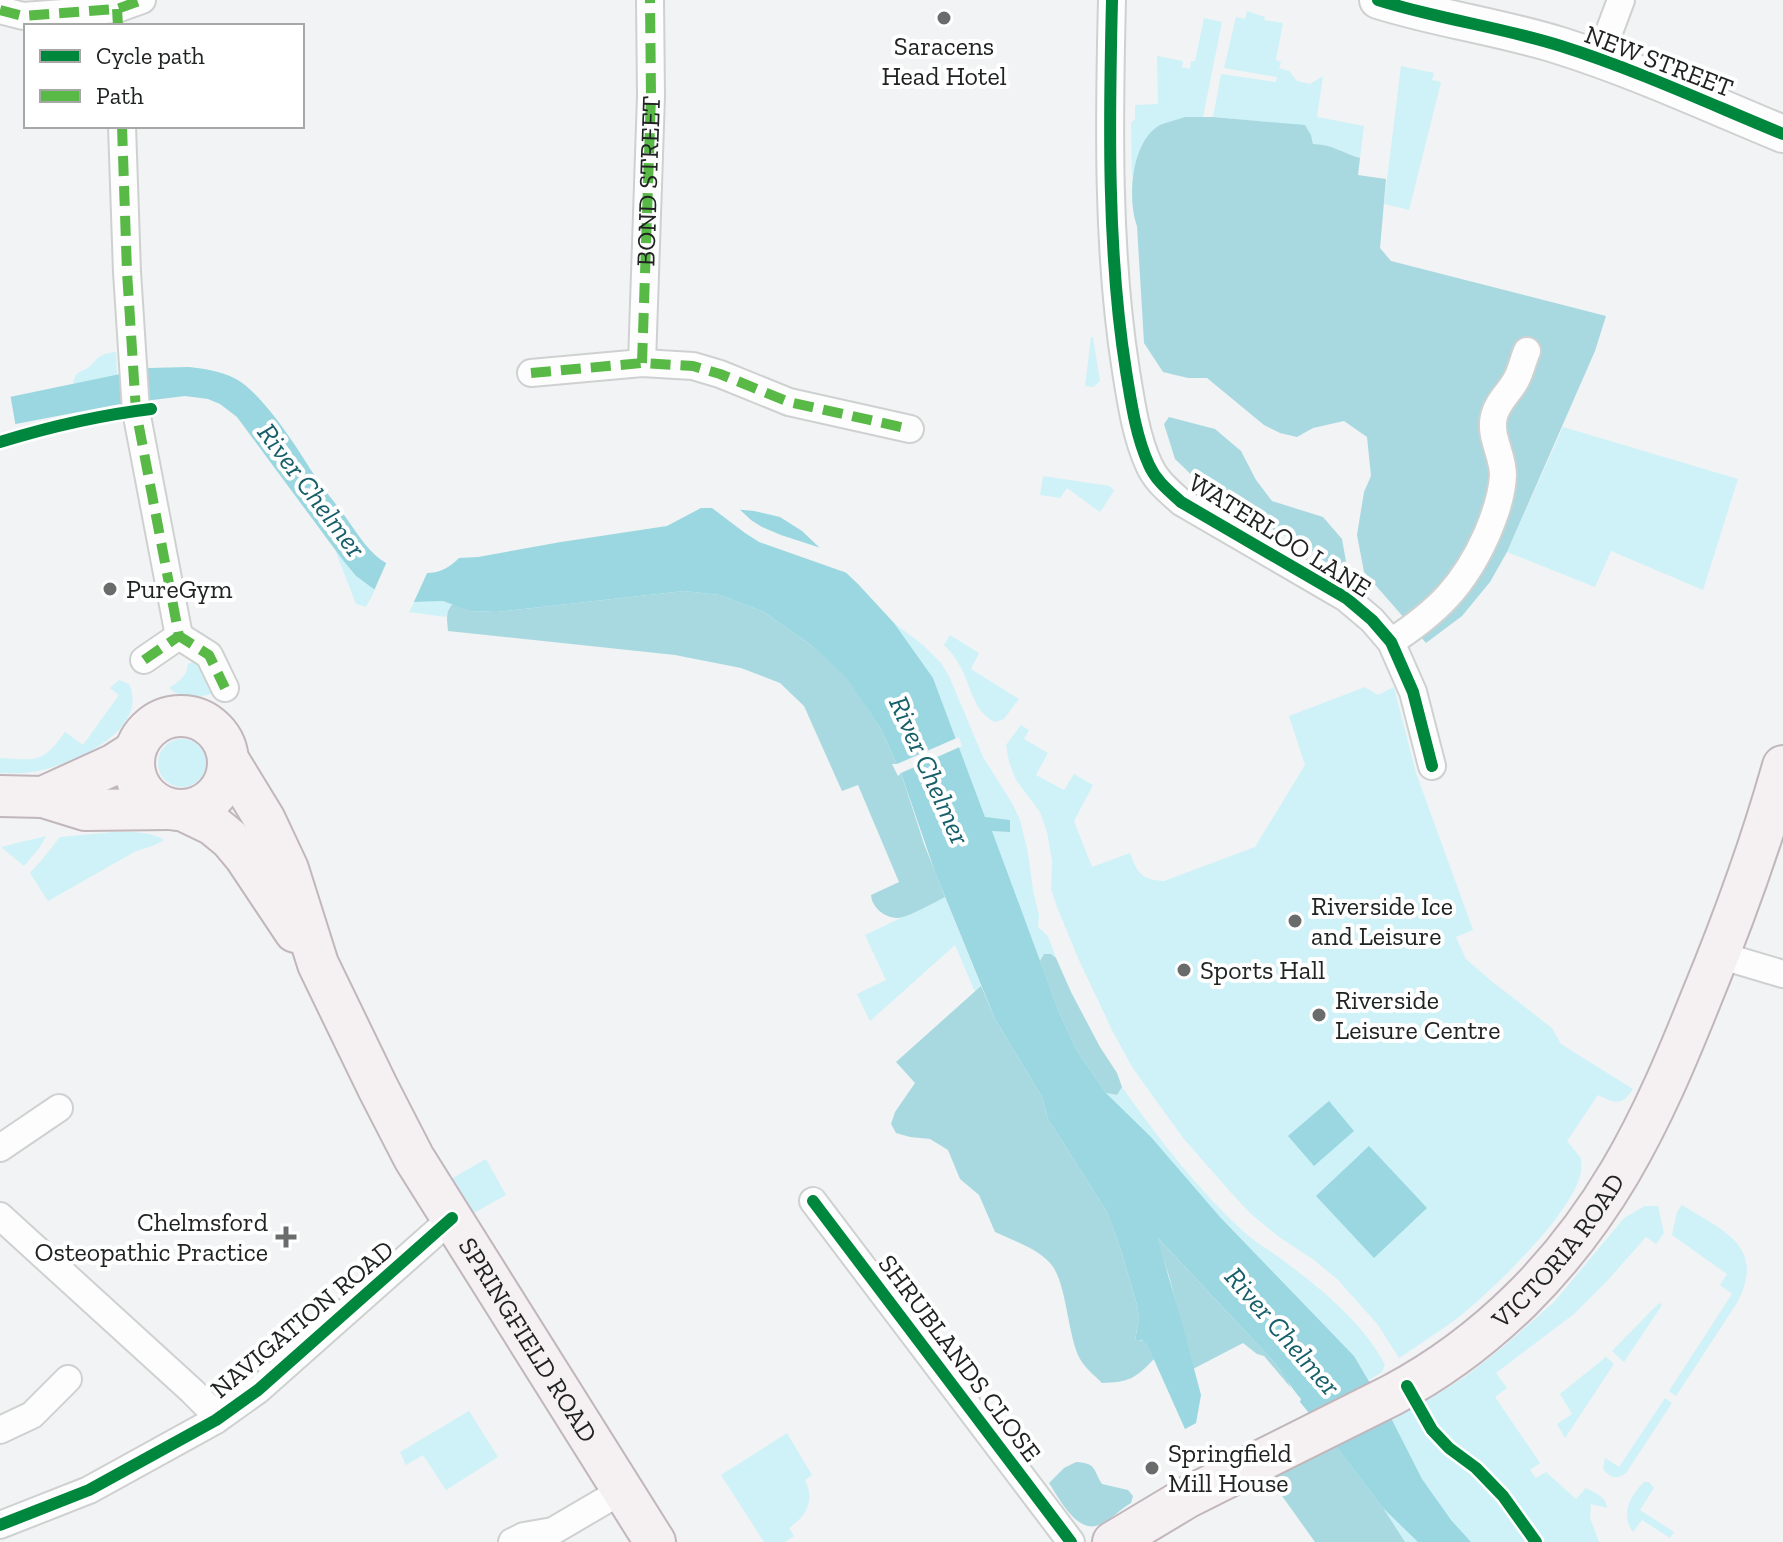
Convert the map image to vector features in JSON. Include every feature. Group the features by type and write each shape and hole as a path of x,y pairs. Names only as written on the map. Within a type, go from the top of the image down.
{"main road":[{"path":"24,797 85,810 176,810 198,808 221,789 229,761 226,746 218,733 207,723 193,717 164,719 151,726 141,737 135,751 137,781 144,794 155,803 176,810"},
{"path":"24,797 113,765 135,751"},
{"name":"SPRINGFIELD ROAD","path":"229,761 265,820 288,869 318,964 414,1158 655,1542"},
{"name":"VICTORIA ROAD","path":"1113,1542 1188,1497 1422,1378 1507,1314 1538,1283 1568,1248 1620,1172 1671,1073 1719,955 1783,766"},
{"name":"SPRINGFIELD ROAD","path":"176,810 213,825 230,839 318,964"}],"street":[{"path":"0,10 23,16 117,18 142,0"},
{"name":"BOND STREET","path":"642,363 651,96 650,0"},
{"name":"WATERLOO LANE","path":"1112,0 1111,186 1114,262 1129,391 1142,447 1151,469 1181,502 1346,598 1372,620 1391,642 1413,692 1432,766"},
{"name":"NEW STREET","path":"1378,0 1557,45 1783,134"},
{"path":"1599,59 1621,0"},
{"path":"122,128 136,405 179,636 209,655 225,688"},
{"path":"1391,642 1444,602 1464,578 1479,551 1503,487 1501,455 1493,437 1493,419 1499,402 1516,381 1527,351"},
{"path":"531,373 642,363 693,366 789,402 910,429"},
{"path":"144,660 179,636"},
{"path":"1719,955 1783,974"},
{"path":"0,1148 59,1108"},
{"name":"SHRUBLANDS CLOSE","path":"813,1201 1071,1542"},
{"path":"0,1216 192,1391 216,1420"},
{"name":"NAVIGATION ROAD","path":"0,1525 89,1490 216,1420 258,1390 452,1218"},
{"path":"0,1430 32,1415 68,1379"},
{"path":"512,1542 524,1536 553,1531 623,1490"}],"shaded area":[{"path":"1247,11 1265,17 1264,20 1283,23 1276,60 1281,62 1279,68 1289,71 1297,81 1310,84 1323,76 1317,117 1364,126 1360,158 1313,144 1311,135 1278,123 1213,117 1221,74 1276,82 1277,77 1224,68 1236,17 1245,19"},
{"path":"1204,18 1222,22 1203,117 1185,117 1142,144 1132,178 1131,123 1135,119 1135,105 1158,104 1157,56 1183,61 1182,67 1190,69 1191,61 1195,61"},
{"path":"1401,66 1434,73 1432,80 1441,82 1409,210 1384,204"},
{"path":"1185,117 1305,125 1313,144 1360,158 1358,175 1386,179 1380,248 1391,261 1606,316 1595,351 1507,552 1490,582 1462,616 1426,643 1364,572 1357,535 1364,492 1371,476 1367,437 1344,421 1313,428 1297,437 1280,433 1264,425 1207,378 1188,378 1163,372 1144,343 1137,226 1132,201 1134,171 1137,157 1150,133 1160,125"},
{"path":"1091,337 1100,381 1093,387 1085,386"},
{"path":"116,352 117,375 73,384 78,373 99,357"},
{"path":"1169,417 1215,429 1241,451 1256,480 1272,501 1323,517 1342,539 1347,567 1337,572 1311,550 1237,510 1205,488 1175,459 1164,424"},
{"path":"1563,427 1738,479 1703,590 1611,551 1595,587 1507,552"},
{"path":"1043,476 1110,486 1114,491 1100,512 1067,488 1060,498 1040,495"},
{"path":"335,550 356,576 375,590 366,607 356,604"},
{"path":"684,591 720,595 764,612 811,645 846,676 881,729 901,773 945,897 898,918 888,916 877,908 871,895 899,882 858,785 842,791 804,706 780,683 741,668 675,655 448,631 448,613 453,604 470,611 496,612"},
{"path":"443,601 453,604 446,617 409,612 414,602"},
{"path":"894,623 941,663 983,757 1012,803 1020,820 1028,853 1039,915 1038,927 1048,936 1056,958 1044,954 1040,961 991,830 1009,832 985,817 933,678"},
{"path":"950,635 979,653 971,669 1019,699 1004,719 995,722 977,705 964,673 944,645"},
{"path":"202,658 215,692 191,697 169,688 184,675 188,664"},
{"path":"119,680 129,684 133,701 128,717 117,732 102,744 84,755 47,769 0,773 0,758 38,758 50,750 65,732 83,745 119,695 110,688"},
{"name":"Riverside Leisure Centre","path":"1365,687 1378,695 1394,687 1416,773 1473,930 1456,937 1466,959 1552,1028 1561,1044 1633,1089 1625,1099 1617,1102 1598,1095 1567,1141 1581,1158 1580,1176 1562,1210 1530,1249 1465,1312 1399,1358 1378,1325 1338,1280 1279,1237 1234,1196 1183,1138 1132,1067 1078,958 1057,907 1051,889 1052,861 1047,832 1040,812 1016,780 1006,745 1021,725 1029,730 1024,739 1048,753 1036,775 1064,790 1074,774 1093,785 1074,821 1092,867 1130,853 1141,874 1164,881 1255,847 1305,765 1289,716"},
{"path":"182,739 199,746 206,763 199,780 182,787 165,780 158,763 165,746"},
{"path":"114,832 147,834 164,840 136,851 48,901 30,873 60,837"},
{"path":"46,836 24,866 1,847"},
{"path":"945,897 981,986 975,992 955,945 870,1021 857,994 886,980 865,935"},
{"path":"1044,954 1056,958 1100,1047 1117,1073 1122,1087 1117,1095 1106,1093 1077,1051 1040,961"},
{"path":"981,986 995,1019 1042,1097 1048,1119 1107,1212 1137,1305 1139,1318 1135,1340 1146,1341 1154,1359 1131,1378 1102,1383 1087,1369 1076,1349 1060,1282 1050,1263 1031,1249 995,1232 979,1195 960,1179 948,1150 930,1139 896,1133 891,1124 895,1112 915,1083 896,1062"},
{"path":"1122,1087 1179,1163 1227,1216 1312,1283 1354,1321 1385,1365 1382,1372 1369,1380 1354,1356 1220,1217 1151,1137 1106,1093 1117,1095"},
{"path":"486,1159 506,1195 472,1214 451,1179"},
{"path":"1682,1205 1736,1242 1744,1254 1747,1267 1737,1303 1676,1396 1669,1391 1732,1294 1720,1285 1727,1274 1672,1235 1677,1212"},
{"path":"1645,1206 1658,1206 1664,1233 1656,1244 1646,1237 1574,1314 1496,1373 1507,1388 1495,1397 1540,1463 1530,1470 1536,1478 1546,1472 1576,1499 1586,1488 1605,1501 1607,1508 1591,1504 1590,1518 1599,1542 1315,1542 1270,1479 1433,1397 1466,1376 1554,1302 1624,1218"},
{"path":"1155,1235 1275,1363 1291,1388 1264,1356 1243,1343 1193,1369"},
{"path":"1659,1303 1662,1305 1624,1362 1612,1351"},
{"path":"1606,1357 1614,1364 1565,1438 1557,1424 1572,1414 1560,1394"},
{"path":"1665,1398 1672,1403 1626,1473 1610,1476 1603,1468 1605,1458 1619,1467"},
{"path":"469,1411 498,1457 446,1490 423,1455 406,1465 400,1452"},
{"path":"787,1433 812,1475 805,1480 809,1494 808,1507 789,1528 794,1536 785,1542 764,1542 721,1475"},
{"path":"1336,1446 1405,1542 1315,1542 1270,1479"},
{"path":"1076,1462 1091,1466 1102,1484 1128,1490 1133,1496 1131,1503 1099,1525 1091,1526 1076,1520 1049,1483 1064,1468"},
{"path":"1644,1482 1649,1482 1654,1488 1640,1510 1674,1532 1670,1538 1642,1520 1633,1532 1629,1526 1628,1506"}],"water":[{"name":"River Chelmer","path":"189,367 230,376 257,396 365,544 380,559 395,566 436,572 459,558 667,526 701,508 754,511 780,517 802,531 894,623 933,678 985,817 1010,820 1010,832 992,831 1059,1012 1077,1051 1106,1093 1151,1137 1220,1217 1354,1356 1422,1479 1471,1542 1418,1542 1383,1508 1300,1402 1301,1399 1275,1363 1157,1237 1201,1395 1196,1423 1185,1429 1147,1344 1142,1340 1135,1341 1139,1318 1137,1305 1107,1212 1048,1119 1042,1097 995,1019 935,872 901,773 881,729 846,677 811,645 764,612 720,595 684,591 496,612 470,611 443,601 414,602 375,590 356,576 342,559 237,417 208,399 185,396 120,404 0,427 0,399 149,368"},
{"path":"1329,1101 1354,1131 1314,1166 1288,1136"},
{"path":"1369,1146 1427,1208 1374,1258 1316,1196"}],"pier":[{"path":"10,393 16,428 0,431 0,395"},
{"path":"703,504 735,505 762,527 830,551 846,567 847,573 759,542"},
{"path":"388,559 429,569 412,606 373,593"},
{"path":"959,737 962,746 898,776 892,764"}],"marked path":[{"path":"0,10 23,16 117,9 142,0"},
{"path":"642,363 651,96 650,0"},
{"path":"117,9 118,24"},
{"path":"122,128 136,411 179,636 209,655 225,688"},
{"path":"531,373 642,363 693,366 789,402 910,429"},
{"path":"144,660 179,636"}],"cycle path":[{"path":"1112,0 1110,139 1115,280 1130,395 1144,454 1155,476 1181,502 1346,598 1372,620 1391,642 1413,692 1432,766"},
{"path":"1378,0 1516,33 1589,55 1783,134"},
{"path":"0,442 75,422 151,409"},
{"path":"813,1201 1071,1542"},
{"path":"0,1525 89,1490 216,1420 258,1390 452,1218"},
{"path":"1407,1386 1432,1430 1503,1496 1536,1542"}],"place":[{"name":"Saracens Head Hotel","path":"944,18"},
{"name":"PureGym","path":"110,589"},
{"name":"Riverside Ice and Leisure","path":"1295,921"},
{"name":"Sports Hall","path":"1184,970"},
{"name":"Riverside Leisure Centre","path":"1319,1015"},
{"name":"Chelmsford Osteopathic Practice","path":"286,1237"},
{"name":"Springfield Mill House","path":"1152,1468"}]}
